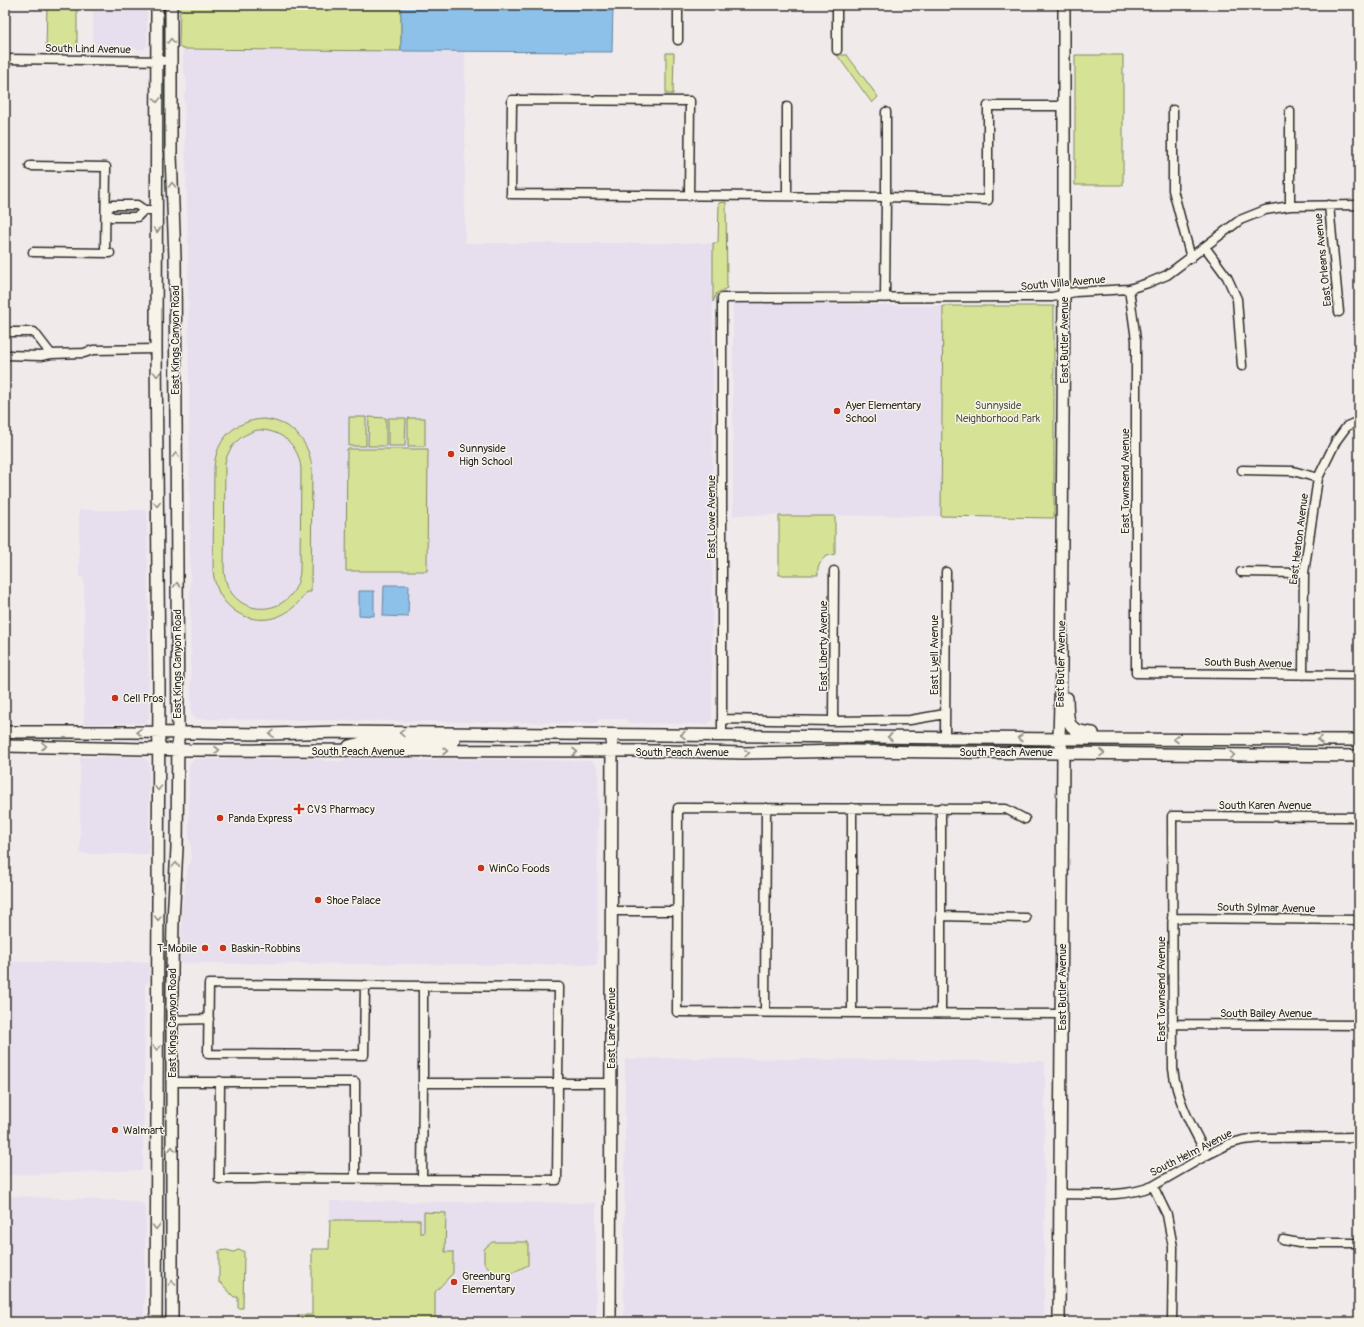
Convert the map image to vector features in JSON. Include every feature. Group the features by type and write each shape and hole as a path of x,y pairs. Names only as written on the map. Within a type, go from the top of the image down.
{"main road":[{"name":"East Kings Canyon Road","path":"156,1322 158,749 156,349 157,5"},
{"name":"East Kings Canyon Road","path":"171,5 171,156 175,258 178,733 177,848 173,921 171,1020 172,1322"},
{"name":"East Butler Avenue","path":"1058,1322 1058,1194 1062,1014 1063,752 1059,739 1062,666 1064,5"},
{"path":"1062,666 1067,684 1068,722 1070,726 1075,730 1082,732 1118,735 1127,738"},
{"name":"South Peach Avenue","path":"5,732 270,734 332,732 1059,739 1127,738 1359,740"},
{"path":"333,750 365,742 423,742 428,738 429,733"},
{"path":"428,751 431,744 436,741 497,741 525,734"},
{"name":"East Lane Avenue","path":"610,1322 612,735"},
{"path":"668,751 672,747 714,746 720,742 722,736"},
{"name":"South Peach Avenue","path":"5,746 178,750 668,751 743,753 850,751 1063,752 1359,756"}],"street":[{"path":"678,5 678,40"},
{"path":"837,5 837,50"},
{"name":"South Lind Avenue","path":"5,59 170,61"},
{"path":"689,196 690,101 512,100 511,194 689,196 886,197 988,200 988,106 1064,106"},
{"path":"787,107 787,196"},
{"path":"1174,110 1173,190 1191,258"},
{"path":"1290,111 1290,206"},
{"path":"885,298 886,112"},
{"path":"30,166 106,167 108,253 33,252"},
{"path":"106,211 112,205 137,205 144,210 157,210"},
{"name":"South Villa Avenue","path":"722,298 1052,297 1075,292 1129,289 1139,287 1167,275 1191,258 1230,226 1240,220 1265,210 1290,206 1359,205"},
{"name":"East Orleans Avenue","path":"1329,206 1340,312"},
{"path":"106,211 112,217 137,217 144,210"},
{"path":"1205,247 1227,277 1237,299 1242,366"},
{"name":"East Townsend Avenue","path":"1129,289 1136,340 1136,673"},
{"name":"East Lowe Avenue","path":"722,298 722,736"},
{"path":"5,332 34,332 51,354"},
{"path":"5,355 41,356 51,354 84,353 93,350 156,349"},
{"name":"East Heaton Avenue","path":"1303,675 1304,573 1318,478 1336,441 1347,426 1359,421"},
{"path":"1242,470 1293,472 1318,478"},
{"name":"East Liberty Avenue","path":"834,571 834,721"},
{"name":"East Lyell Avenue","path":"944,738 946,572"},
{"path":"1241,572 1304,573"},
{"name":"South Bush Avenue","path":"1136,673 1359,675"},
{"path":"722,719 834,721 910,720 945,714"},
{"path":"1026,819 1006,809 678,808 677,1012 765,1011 1062,1014"},
{"path":"765,1011 766,808"},
{"path":"852,808 852,1012"},
{"path":"941,808 941,1013"},
{"name":"East Townsend Avenue","path":"1172,816 1172,1069 1175,1085 1188,1120 1207,1155"},
{"name":"South Karen Avenue","path":"1172,816 1359,817"},
{"path":"611,910 678,910"},
{"path":"941,916 1026,918"},
{"name":"South Sylmar Avenue","path":"1172,918 1359,920"},
{"path":"220,1081 219,1178 557,1180 559,987 365,985 209,984 208,1054 364,1055 365,985"},
{"path":"422,1179 423,986"},
{"path":"171,1020 209,1019"},
{"name":"South Bailey Avenue","path":"1172,1024 1359,1025"},
{"path":"172,1082 355,1082 354,1178"},
{"path":"423,1083 611,1083"},
{"name":"South Helm Avenue","path":"1058,1194 1119,1194 1136,1192 1153,1186 1207,1155 1235,1142 1252,1138 1359,1137"},
{"path":"1153,1186 1167,1215 1173,1247 1172,1322"},
{"path":"1283,1240 1299,1243 1359,1243"}],"shaded area":[{"path":"93,5 147,5 147,46 144,49 93,48"},
{"name":"Sunnyside High School","path":"183,49 465,52 465,243 713,243 712,720 708,724 629,723 625,719 599,719 596,723 196,719 191,714 188,241 184,96 187,90 186,76 183,70"},
{"name":"Ayer Elementary School","path":"735,303 943,306 941,516 733,515 733,305"},
{"path":"79,510 147,510 149,718 146,723 84,724 84,578 79,577"},
{"path":"80,757 143,757 147,760 149,764 149,854 80,854"},
{"path":"262,758 265,760 276,760 278,758 320,759 324,761 341,761 346,759 418,759 421,761 439,759 592,761 598,769 597,965 181,963 182,907 188,866 191,862 191,843 189,840 189,765 195,759"},
{"path":"5,962 149,962 149,981 145,985 143,1165 141,1170 5,1175"},
{"path":"625,1059 1045,1061 1044,1322 624,1322"},
{"path":"5,1196 138,1201 146,1207 144,1322 5,1322"},
{"name":"Greenburg Elementary","path":"330,1201 596,1203 596,1322 298,1322 298,1315 312,1315 312,1249 329,1249"}],"green space":[{"path":"47,5 77,5 77,48 46,48"},
{"path":"180,5 401,5 401,51 183,49 179,47"},
{"path":"666,53 674,53 673,94 666,94"},
{"path":"837,55 847,55 878,97 872,103"},
{"path":"1075,55 1123,55 1123,185 1075,185"},
{"path":"726,202 727,288 717,293 713,302 713,243 718,243 719,203"},
{"name":"Sunnyside Neighborhood Park","path":"943,306 1054,306 1054,518 941,516"},
{"path":"349,417 366,417 366,446 349,446"},
{"path":"369,417 386,418 386,446 368,446"},
{"path":"388,418 406,418 405,446 388,446"},
{"path":"408,418 425,418 425,446 408,446"},
{"path":"263,419 273,421 290,428 303,441 312,469 311,592 306,592 294,606 281,615 266,619 251,618 237,612 225,602 217,588 213,570 215,458 218,448 228,433 243,423","holes":["257,430 274,432 287,440 293,446 300,460 300,571 296,587 287,599 275,606 262,608 248,606 237,599 228,587 224,570 225,462 233,446 241,438"]},
{"path":"347,449 428,449 427,571 346,571"},
{"path":"779,516 835,516 835,554 827,556 821,561 818,567 818,575 779,575"},
{"path":"424,1212 446,1213 445,1252 453,1252 453,1273 435,1292 435,1322 298,1322 298,1315 312,1315 312,1249 329,1249 330,1220 420,1220 420,1233 424,1233"},
{"path":"492,1242 528,1242 528,1265 506,1276 496,1275 484,1263 484,1249"},
{"path":"226,1250 234,1252 238,1250 244,1251 243,1308 238,1308 238,1297 234,1297 221,1283 219,1283 219,1251"}],"water":[{"path":"401,5 613,5 612,52 401,51"},
{"path":"384,585 409,585 408,617 383,616"},
{"path":"359,591 374,591 374,616 359,615"}],"place":[{"name":"Ayer Elementary School","path":"837,411"},
{"name":"Sunnyside High School","path":"451,454"},
{"name":"Cell Pros","path":"115,698"},
{"name":"CVS Pharmacy","path":"299,809"},
{"name":"Panda Express","path":"220,818"},
{"name":"WinCo Foods","path":"481,868"},
{"name":"Shoe Palace","path":"318,900"},
{"name":"T-Mobile","path":"205,948"},
{"name":"Baskin-Robbins","path":"223,948"},
{"name":"Walmart","path":"115,1130"},
{"name":"Greenburg Elementary","path":"454,1282"}]}
